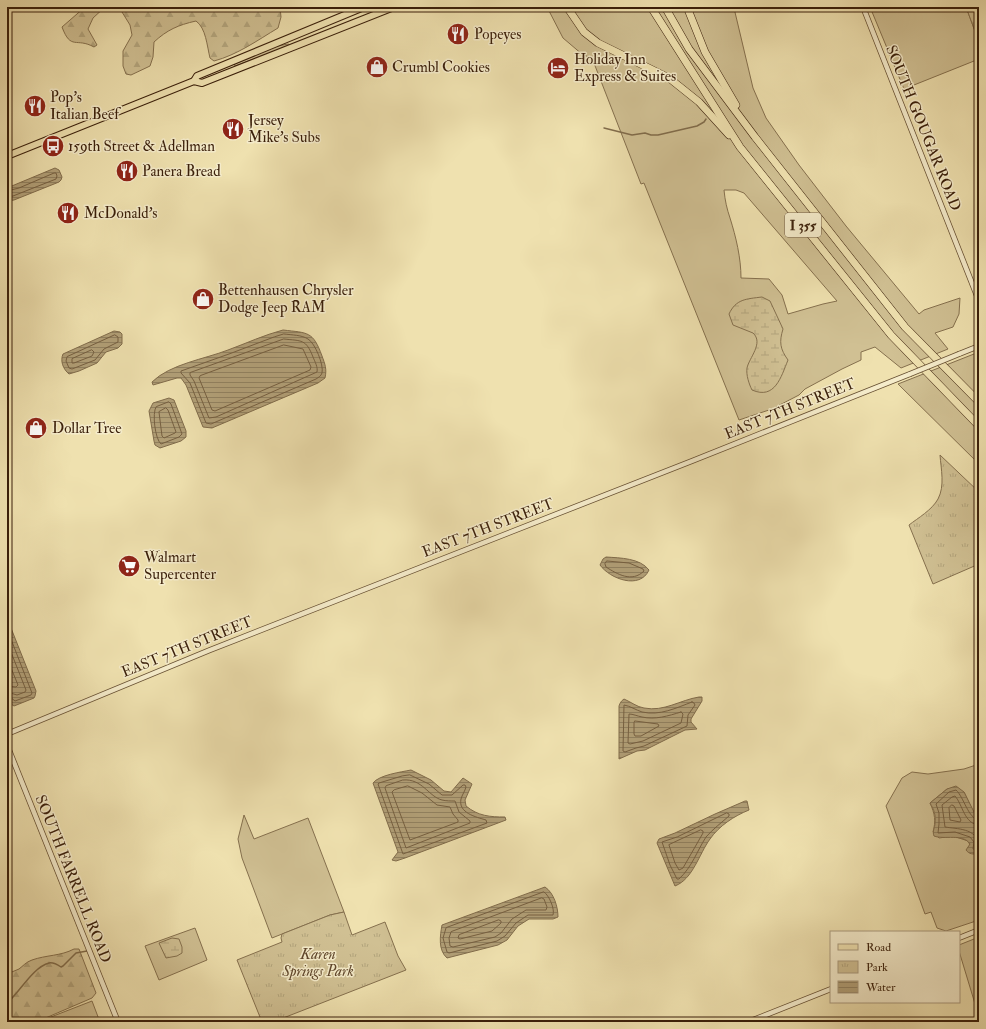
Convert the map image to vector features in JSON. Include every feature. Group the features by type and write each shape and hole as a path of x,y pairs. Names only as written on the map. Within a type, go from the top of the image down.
{"highway":[{"path":"567,7 584,32 598,44 669,78 699,102 747,155"},
{"name":"I 355","path":"651,7 747,155 891,335 979,426"},
{"name":"I 355","path":"665,7 689,49 755,137 904,327 979,402"},
{"path":"687,7 705,52 755,137"}],"main road":[{"path":"7,156 194,81 197,76 364,7"},
{"path":"194,81 202,84 394,7"}],"street":[{"name":"SOUTH GOUGAR ROAD","path":"863,7 979,302"},
{"name":"EAST 7TH STREET","path":"7,734 210,650 685,464 979,346"},
{"name":"SOUTH FARRELL ROAD","path":"7,745 118,1022"},
{"path":"960,938 979,930"},
{"path":"748,1022 830,989"}],"green space":[{"path":"85,7 105,7 93,18 88,29 97,45 94,47 88,44 71,41 68,39 62,27"},
{"path":"123,7 280,7 281,17 278,28 239,51 214,61 210,58 206,38 202,28 196,21 178,26 168,31 154,42 153,57 150,66 131,75 126,74 123,66 123,51 132,35 130,25 122,12"},
{"path":"547,7 715,7 719,11 734,8 753,88 766,118 799,165 846,226 919,314 924,310 960,298 959,314 953,327 935,333 948,349 901,368 875,347 861,352 861,360 805,389 799,395 772,409 739,420 644,183 641,184 592,58 583,55 563,38","holes":["724,190 736,190 744,193 837,301 788,314 782,295 769,279 741,278 738,248 726,205"]},
{"path":"870,7 966,7 979,42 979,59 904,89"},
{"path":"966,7 979,7 979,42"},
{"path":"288,44 291,45 235,66 234,63 273,47"},
{"path":"762,297 770,301 783,329 781,345 788,360 780,380 772,389 766,392 752,390 747,374 748,364 756,346 756,337 753,333 733,325 729,314 738,303 746,299"},
{"path":"979,352 979,464 898,384"},
{"path":"940,455 979,492 979,564 933,584 909,525 929,510 938,499 942,483"},
{"path":"979,764 979,818 974,813 964,792 947,789 930,803 934,818 933,832 939,838 953,836 968,841 975,855 979,853 979,920 946,931 937,928 931,912 925,914 886,806 902,778 912,772 928,774 964,769"},
{"path":"244,815 254,839 308,818 344,912 330,915 272,938 242,858 238,839"},
{"name":"Karen Springs Park","path":"344,912 352,935 385,922 398,956 406,970 273,1022 262,1022 237,960 282,942 282,934 330,915"},
{"path":"195,928 207,960 159,980 145,946"},
{"path":"979,937 979,1017 960,954 960,945"},
{"path":"172,938 179,939 182,947 182,953 177,956 166,958 159,943"},
{"path":"74,949 79,949 96,993 92,998 41,1020 13,1022 7,1013 7,974 19,969 32,960 64,953"},
{"path":"92,1001 100,1022 38,1022"}],"water":[{"path":"55,168 59,170 62,177 59,182 14,200 7,201 7,188"},
{"path":"283,330 304,333 316,342 326,369 325,378 318,383 212,428 203,427 186,385 181,378 153,385 152,382 159,376 178,366"},
{"path":"114,331 122,334 122,344 118,348 106,352 97,363 69,374 67,372 62,362 63,354"},
{"path":"169,398 174,400 186,431 186,437 181,441 160,448 155,445 149,411 153,403"},
{"path":"606,557 623,558 635,561 645,566 649,570 645,576 639,580 632,581 618,578 600,565"},
{"path":"7,618 36,691 34,698 14,706 7,697"},
{"path":"702,697 702,701 691,719 691,722 697,729 685,730 645,750 637,751 619,759 619,706 624,699 636,706 651,709 665,707"},
{"path":"411,770 431,780 444,791 451,792 463,778 472,784 465,800 466,806 480,814 505,817 506,820 405,858 396,861 392,860 398,852 373,783 385,776"},
{"path":"956,786 964,792 974,812 979,818 979,853 973,854 967,851 966,850 970,844 963,839 934,836 935,815 930,803 947,789"},
{"path":"747,801 749,810 732,818 718,830 706,845 687,878 675,886 657,843 659,839"},
{"path":"545,887 555,900 558,917 553,919 529,919 518,926 507,940 498,945 447,958 444,955 440,943 442,925"}],"waterway":[{"path":"604,128 632,135 645,133 658,135 697,126 706,119"},
{"path":"7,1003 43,965 52,963 61,967 76,953 87,951"}],"place":[{"name":"Popeyes","path":"458,34"},
{"name":"Crumbl Cookies","path":"377,67"},
{"name":"Holiday Inn Express & Suites","path":"558,68"},
{"name":"Pop's Italian Beef","path":"35,106"},
{"name":"Jersey Mike's Subs","path":"233,129"},
{"name":"159th Street & Adellman","path":"53,146"},
{"name":"Panera Bread","path":"127,171"},
{"name":"McDonald's","path":"68,213"},
{"name":"Bettenhausen Chrysler Dodge Jeep RAM","path":"203,299"},
{"name":"Dollar Tree","path":"36,428"},
{"name":"Walmart Supercenter","path":"129,566"}]}
